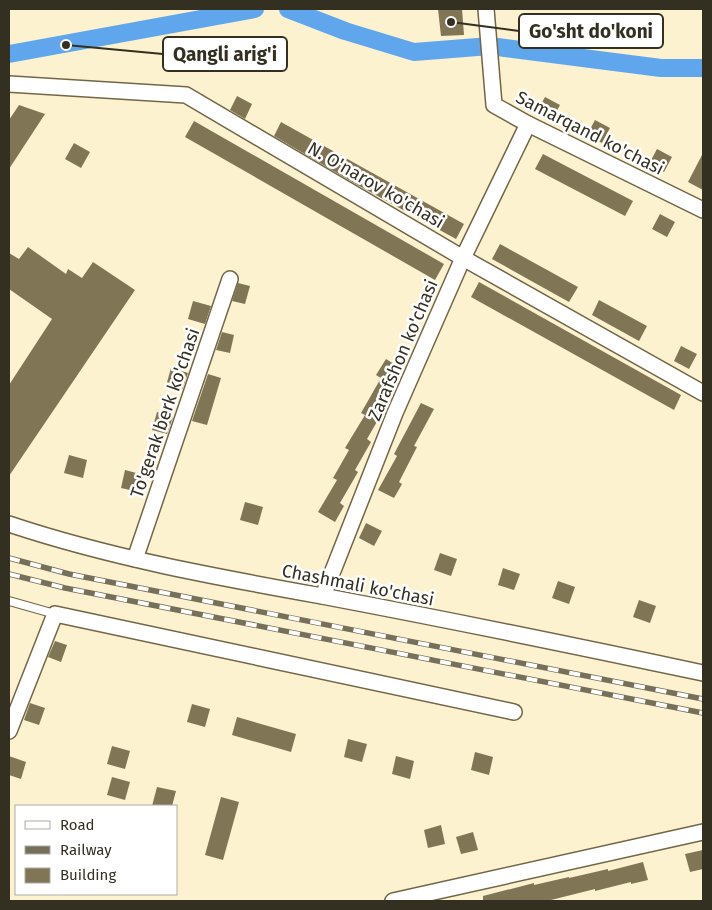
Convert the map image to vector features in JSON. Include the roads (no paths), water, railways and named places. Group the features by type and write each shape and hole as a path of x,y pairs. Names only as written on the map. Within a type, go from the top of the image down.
{"street":[{"name":"Samarqand ko'chasi","path":"486,9 494,105 528,124 703,210"},
{"name":"N. O'narov ko'chasi","path":"9,84 186,95 463,258 703,393"},
{"name":"Zarafshon ko'chasi","path":"323,596 395,413 463,258 528,124"},
{"name":"To'gerak berk ko'chasi","path":"135,559 230,279"},
{"name":"Chashmali ko'chasi","path":"9,524 45,536 135,559 703,673"},
{"path":"9,731 55,614 514,712"},
{"path":"393,901 703,832"}],"lane":[{"path":"9,600 55,614"}],"waterway":[{"path":"9,54 255,9"},
{"path":"288,9 345,31 414,52 490,46 661,68 703,68"}],"railway":[{"path":"9,558 69,574 703,699"},
{"path":"9,574 65,588 703,713"}],"place":[{"name":"Go'sht do'koni","path":"451,22"},
{"name":"Qangli arig'i","path":"66,45"}]}
